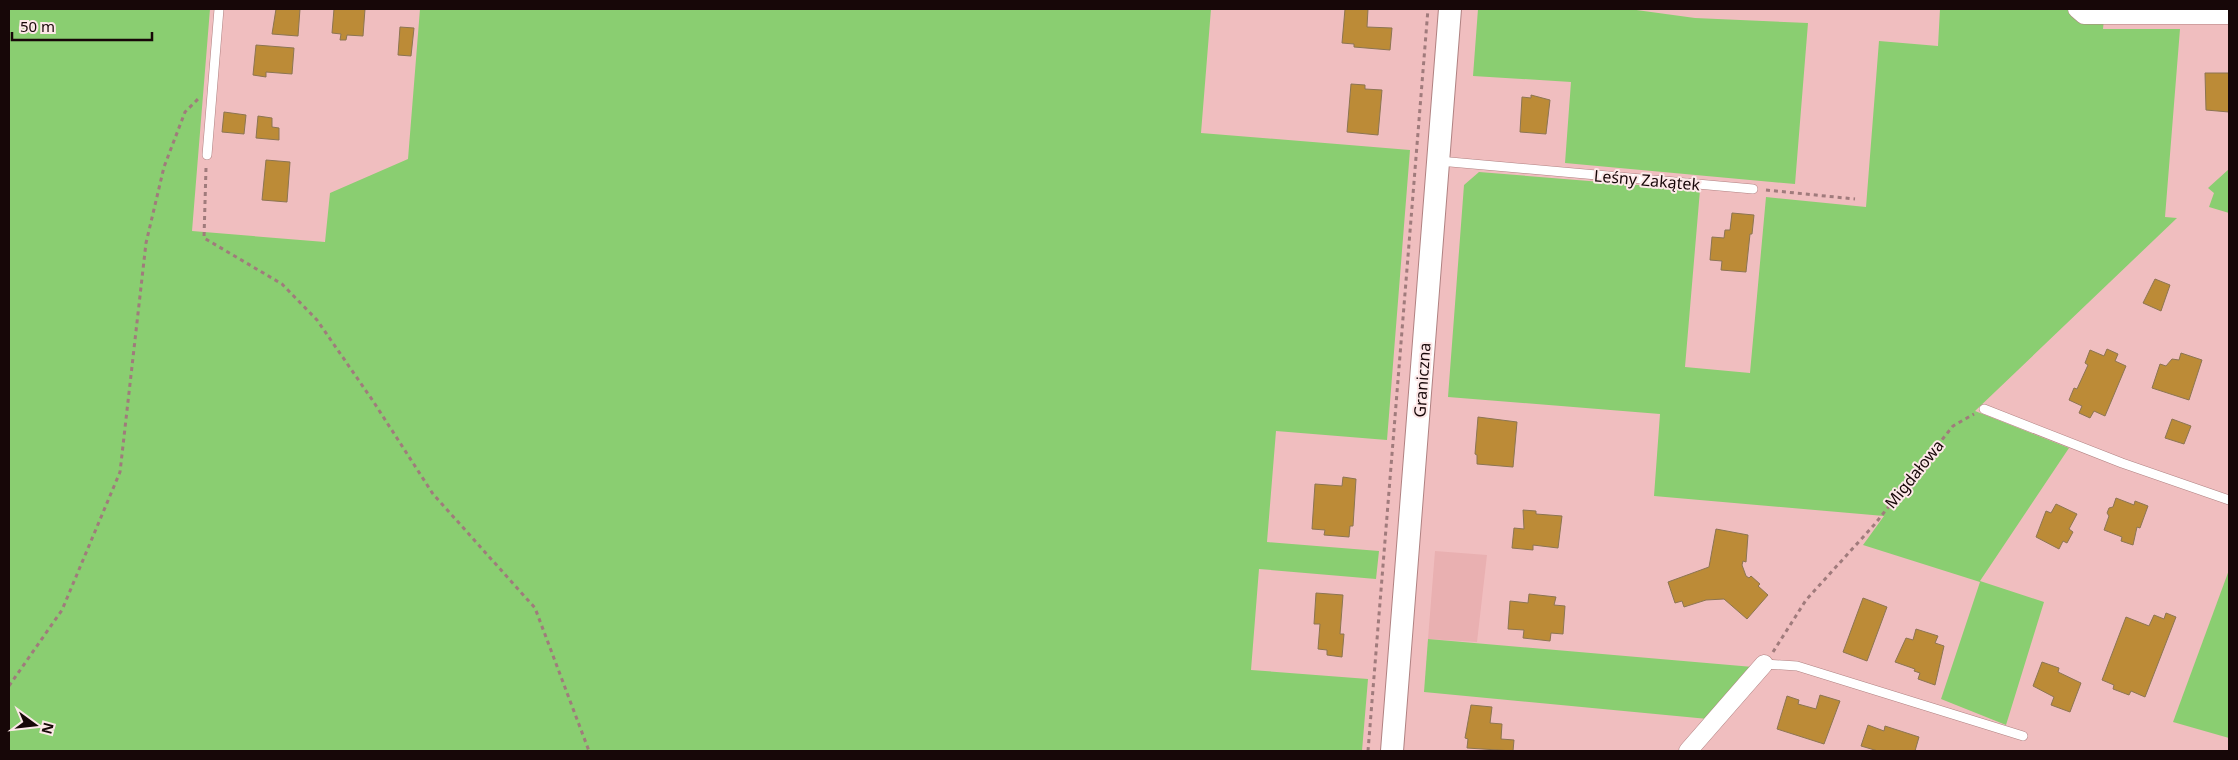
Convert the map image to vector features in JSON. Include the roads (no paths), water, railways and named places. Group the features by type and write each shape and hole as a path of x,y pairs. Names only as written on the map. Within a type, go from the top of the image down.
{"street":[{"name":"Graniczna","path":"1392,751 1450,9"},
{"path":"2076,9 2084,15 2229,15"},
{"path":"1688,751 1764,664"}],"lane":[{"path":"207,155 219,9"},
{"name":"Leśny Zakątek","path":"1439,161 1753,189"},
{"path":"1984,409 2122,463 2229,500"},
{"path":"1764,664 1797,666 2023,736"}]}
